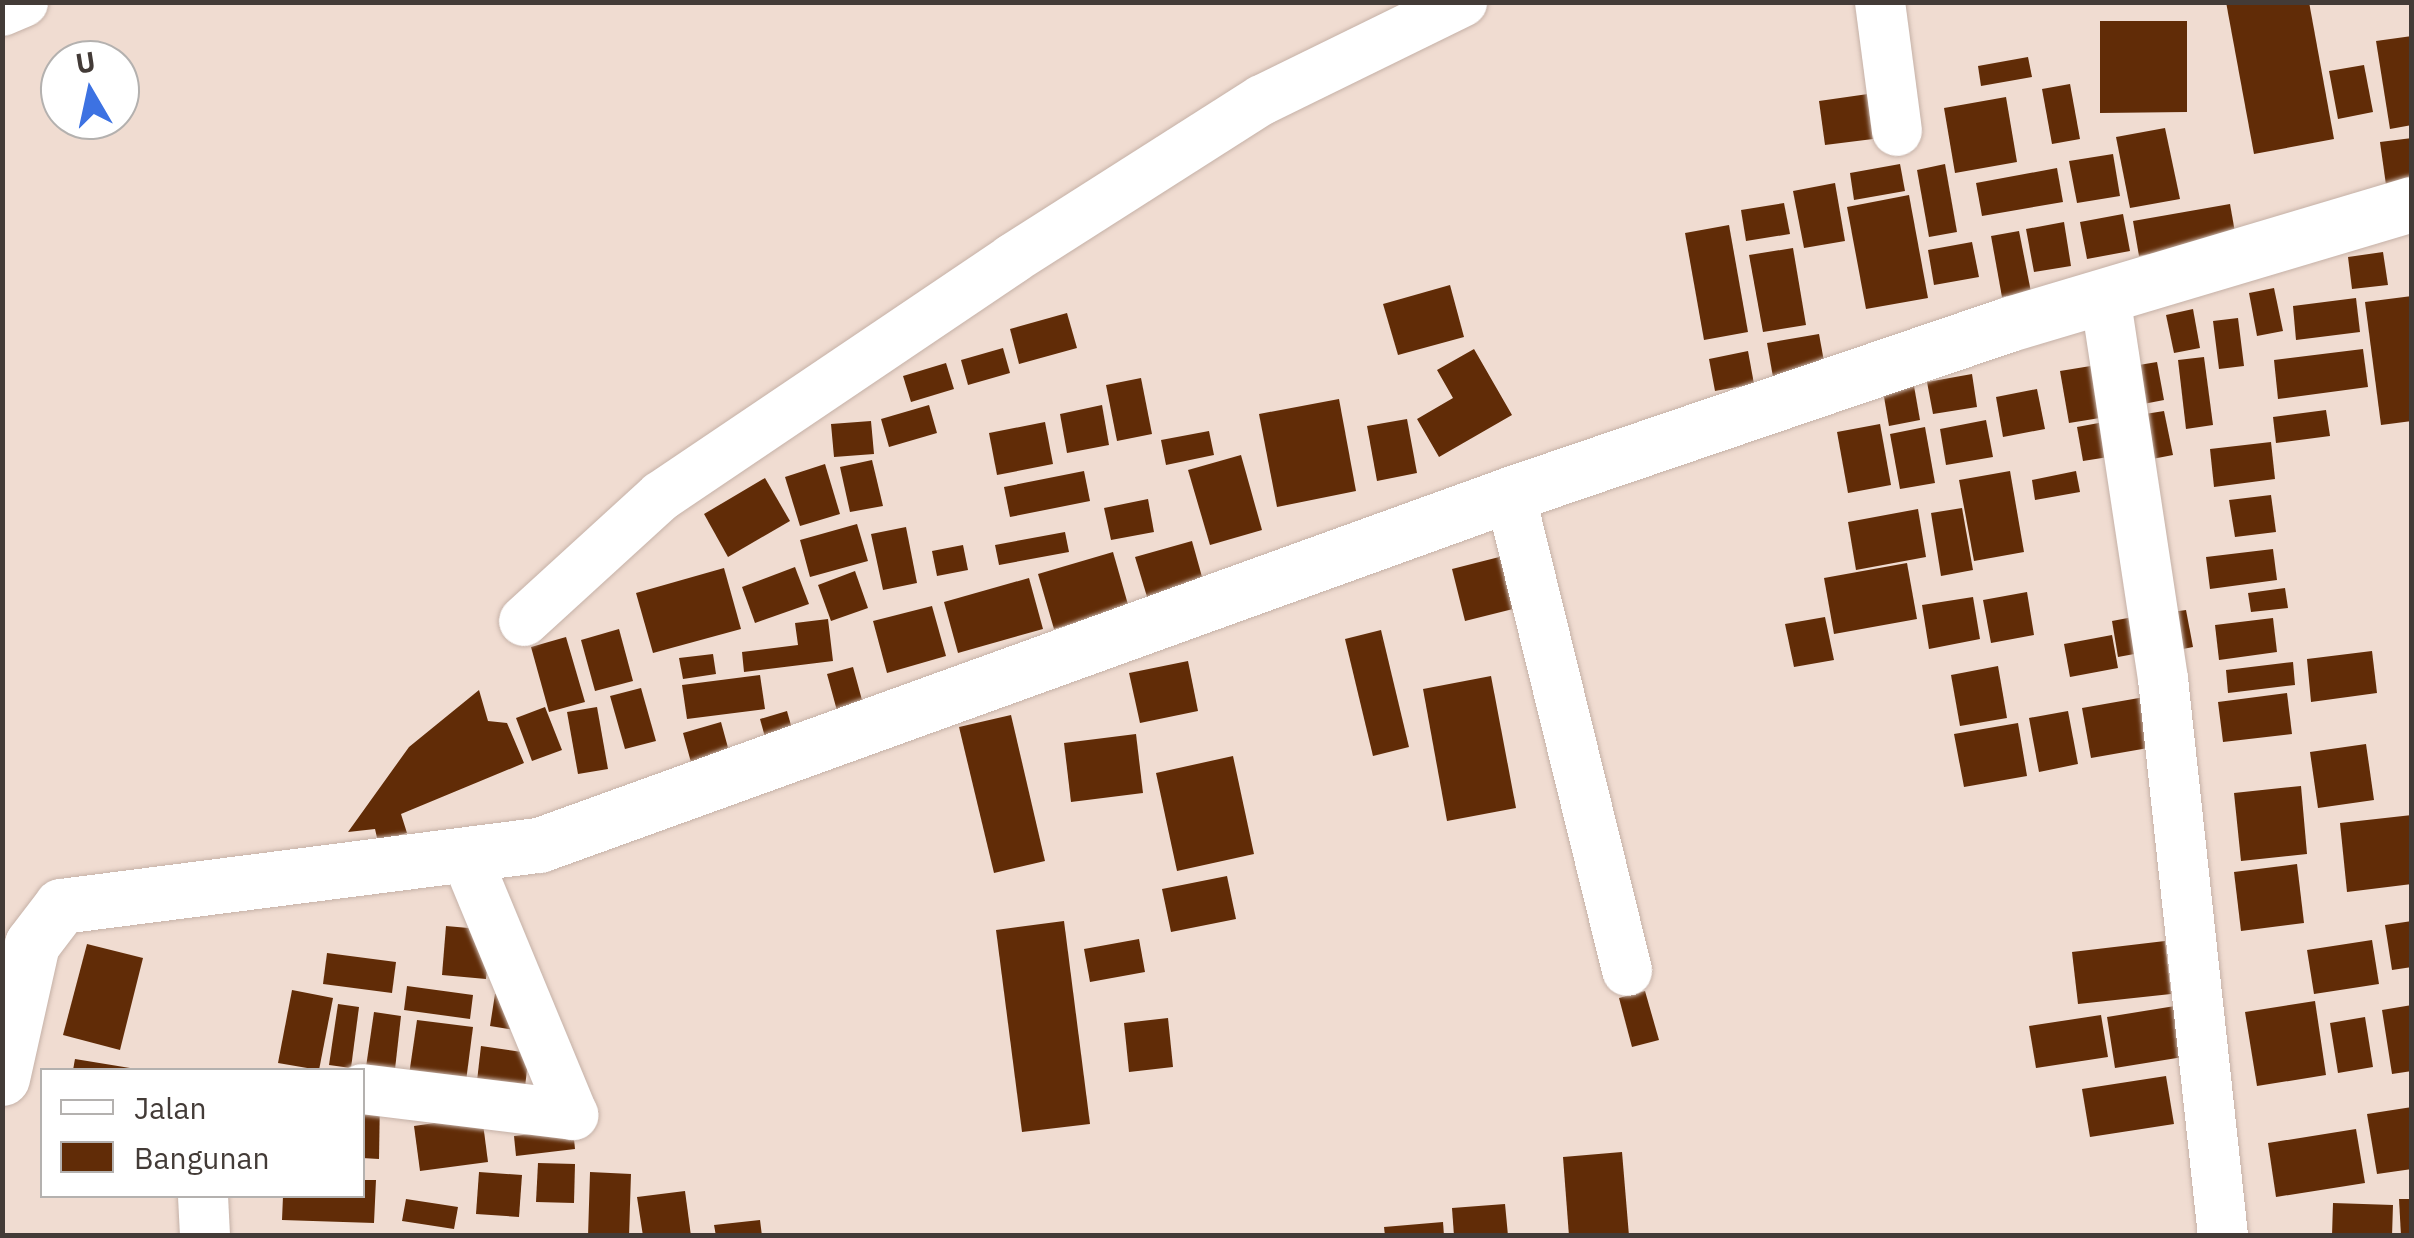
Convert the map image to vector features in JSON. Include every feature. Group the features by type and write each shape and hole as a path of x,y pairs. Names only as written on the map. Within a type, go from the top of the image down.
{"street":[{"path":"2,11 23,2"},
{"path":"524,621 661,496 1012,259 1262,100 1462,2"},
{"path":"1880,2 1897,131"},
{"path":"2,1078 32,944 61,906 539,845 1510,494 2009,324 2106,302 2412,204"},
{"path":"2106,302 2162,679 2223,1236"},
{"path":"1510,494 1627,971"},
{"path":"365,1088 573,1115 465,854"},
{"path":"204,1198 205,1236"}],"building":[{"path":"2226,2 2309,2 2334,139 2254,154"},
{"path":"2100,21 2187,21 2187,112 2100,113"},
{"path":"2412,36 2412,125 2390,129 2376,41"},
{"path":"2028,57 2032,77 1981,86 1978,66"},
{"path":"2364,65 2373,112 2338,119 2329,71"},
{"path":"2070,84 2080,139 2052,144 2042,89"},
{"path":"1875,93 1881,138 1825,145 1819,101"},
{"path":"2006,97 2017,162 1955,173 1944,108"},
{"path":"2165,128 2180,199 2130,208 2116,137"},
{"path":"2412,138 2412,182 2386,185 2380,142"},
{"path":"2113,154 2120,196 2077,203 2069,161"},
{"path":"1900,164 1905,191 1854,200 1850,173"},
{"path":"1945,164 1957,232 1929,237 1917,170"},
{"path":"2057,168 2063,202 1982,216 1976,183"},
{"path":"1835,183 1845,241 1804,248 1793,191"},
{"path":"1909,195 1928,298 1866,309 1847,207"},
{"path":"1784,203 1790,234 1746,241 1741,210"},
{"path":"2230,204 2236,238 2139,256 2133,221"},
{"path":"2123,214 2130,251 2087,259 2080,222"},
{"path":"2064,222 2071,266 2034,272 2026,229"},
{"path":"1729,225 1748,332 1704,340 1685,233"},
{"path":"2019,231 2031,292 2002,297 1991,236"},
{"path":"1972,242 1979,277 1934,285 1928,250"},
{"path":"1793,248 1806,325 1763,332 1749,255"},
{"path":"2383,252 2388,285 2352,289 2348,257"},
{"path":"1450,285 1464,337 1398,355 1383,304"},
{"path":"2274,288 2283,331 2257,336 2249,293"},
{"path":"2412,296 2412,421 2381,425 2365,302"},
{"path":"2356,298 2360,332 2296,340 2293,306"},
{"path":"2193,309 2200,348 2174,353 2166,315"},
{"path":"1067,313 1077,348 1019,364 1010,329"},
{"path":"2238,318 2244,366 2219,369 2213,321"},
{"path":"1819,334 1825,367 1773,377 1767,343"},
{"path":"1003,348 1010,373 968,385 961,360"},
{"path":"1474,349 1512,415 1439,457 1417,419 1453,398 1437,370"},
{"path":"2363,349 2368,387 2278,399 2274,360"},
{"path":"1748,351 1754,384 1715,391 1709,359"},
{"path":"2204,357 2213,425 2186,429 2178,360"},
{"path":"2157,362 2164,400 2128,407 2121,368"},
{"path":"946,363 954,389 911,402 903,376"},
{"path":"2103,364 2112,416 2069,423 2060,371"},
{"path":"1972,374 1977,407 1933,414 1927,382"},
{"path":"1141,378 1152,434 1117,441 1106,385"},
{"path":"1914,386 1920,420 1889,426 1883,391"},
{"path":"2037,389 2045,429 2003,437 1996,397"},
{"path":"1339,399 1356,491 1277,507 1259,414"},
{"path":"929,405 937,433 889,447 881,419"},
{"path":"1102,405 1109,445 1067,453 1060,414"},
{"path":"2326,410 2330,436 2276,443 2273,417"},
{"path":"2164,411 2173,455 2147,460 2139,415"},
{"path":"1407,419 1417,473 1377,481 1367,426"},
{"path":"1986,420 1993,457 1946,465 1940,429"},
{"path":"2115,420 2121,455 2083,461 2077,427"},
{"path":"871,421 874,454 834,457 831,424"},
{"path":"1045,422 1053,464 997,475 989,433"},
{"path":"1880,424 1891,485 1848,493 1837,432"},
{"path":"1925,427 1935,483 1900,489 1890,434"},
{"path":"1209,431 1214,455 1166,465 1161,440"},
{"path":"2271,442 2275,479 2214,487 2210,449"},
{"path":"1241,455 1262,530 1210,545 1188,470"},
{"path":"872,460 883,506 850,512 840,467"},
{"path":"825,464 840,514 800,526 785,477"},
{"path":"1084,471 1090,501 1010,517 1004,487"},
{"path":"2010,471 2024,552 1974,561 1959,480"},
{"path":"2076,471 2080,492 2035,500 2032,480"},
{"path":"765,478 790,521 728,557 704,514"},
{"path":"2271,495 2276,532 2235,537 2229,500"},
{"path":"1148,499 1154,532 1111,540 1104,508"},
{"path":"1962,508 1973,570 1941,576 1931,513"},
{"path":"1918,509 1926,557 1856,570 1848,522"},
{"path":"857,524 868,561 810,577 800,540"},
{"path":"906,527 917,583 883,590 871,534"},
{"path":"1065,532 1069,552 999,565 995,545"},
{"path":"1192,541 1204,584 1148,600 1135,557"},
{"path":"963,545 968,570 937,576 932,551"},
{"path":"2273,549 2277,580 2210,589 2206,557"},
{"path":"1113,552 1129,608 1054,629 1038,574"},
{"path":"1515,553 1529,605 1465,621 1452,569"},
{"path":"1907,563 1917,619 1834,634 1824,578"},
{"path":"795,567 809,604 755,623 742,587"},
{"path":"724,568 741,629 653,653 636,593"},
{"path":"855,571 868,608 831,621 818,585"},
{"path":"1029,578 1043,629 958,653 944,602"},
{"path":"2285,588 2288,608 2251,612 2248,593"},
{"path":"2027,592 2034,635 1991,643 1983,600"},
{"path":"1973,597 1980,639 1929,649 1922,605"},
{"path":"932,606 946,656 887,673 873,621"},
{"path":"2186,610 2193,647 2173,651 2165,613"},
{"path":"2149,614 2156,650 2118,657 2112,621"},
{"path":"1825,617 1834,660 1794,667 1785,624"},
{"path":"2273,618 2277,652 2219,660 2215,625"},
{"path":"828,619 833,661 744,672 742,652 798,645 795,623"},
{"path":"619,629 633,681 595,691 581,640"},
{"path":"1381,630 1409,747 1373,756 1345,639"},
{"path":"2112,635 2118,668 2070,677 2064,644"},
{"path":"566,637 585,702 549,712 531,647"},
{"path":"2372,651 2377,693 2311,702 2307,659"},
{"path":"713,654 716,674 683,679 679,658"},
{"path":"1188,661 1198,711 1140,723 1129,673"},
{"path":"2293,662 2295,685 2228,693 2226,670"},
{"path":"1998,666 2007,718 1960,726 1951,675"},
{"path":"853,667 865,711 839,718 827,674"},
{"path":"760,675 765,709 687,719 682,685"},
{"path":"1491,676 1516,808 1447,821 1423,689"},
{"path":"641,688 656,741 625,749 610,696"},
{"path":"479,690 488,721 507,723 524,763 401,814 407,833 378,842 375,829 348,832 409,747"},
{"path":"2287,693 2292,734 2223,742 2218,702"},
{"path":"2156,695 2165,745 2091,758 2082,708"},
{"path":"545,707 562,750 532,761 516,718"},
{"path":"597,707 608,769 578,774 567,712"},
{"path":"787,711 794,736 767,744 760,719"},
{"path":"2068,711 2078,764 2039,772 2029,718"},
{"path":"1011,715 1045,861 994,873 959,727"},
{"path":"721,722 730,755 692,766 683,733"},
{"path":"2018,723 2027,776 1964,787 1954,734"},
{"path":"1136,734 1143,793 1071,802 1064,743"},
{"path":"2366,744 2374,800 2318,808 2310,752"},
{"path":"1233,756 1254,854 1177,871 1156,773"},
{"path":"2301,786 2307,854 2241,861 2234,793"},
{"path":"2412,815 2412,884 2347,892 2340,823"},
{"path":"2297,864 2304,923 2241,931 2234,872"},
{"path":"1227,876 1236,919 1171,932 1162,889"},
{"path":"1064,921 1090,1124 1022,1132 996,930"},
{"path":"2412,921 2412,967 2392,970 2385,925"},
{"path":"446,926 491,930 486,979 442,975"},
{"path":"1139,939 1145,972 1090,982 1084,949"},
{"path":"2372,940 2379,984 2314,994 2307,950"},
{"path":"2165,941 2171,994 2078,1004 2072,952"},
{"path":"87,944 143,958 120,1050 63,1035"},
{"path":"327,953 396,962 392,993 323,984"},
{"path":"407,986 473,995 470,1019 404,1010"},
{"path":"292,990 333,998 319,1068 278,1063"},
{"path":"1645,991 1659,1040 1632,1047 1619,998"},
{"path":"495,994 519,997 515,1030 490,1026"},
{"path":"2315,1001 2326,1075 2257,1086 2245,1012"},
{"path":"338,1004 359,1007 351,1068 329,1065"},
{"path":"2412,1005 2412,1071 2392,1074 2382,1010"},
{"path":"2175,1006 2183,1057 2115,1068 2107,1017"},
{"path":"374,1012 401,1016 394,1078 365,1074"},
{"path":"2101,1015 2108,1057 2036,1068 2029,1026"},
{"path":"2365,1017 2373,1067 2338,1073 2330,1023"},
{"path":"1168,1018 1173,1067 1129,1072 1124,1023"},
{"path":"417,1020 473,1027 465,1089 408,1082"},
{"path":"481,1046 529,1053 525,1087 477,1081"},
{"path":"75,1059 130,1068 73,1068"},
{"path":"2166,1076 2174,1124 2090,1137 2082,1089"},
{"path":"365,1096 380,1096 379,1159 365,1158"},
{"path":"2412,1107 2412,1169 2377,1174 2367,1114"},
{"path":"482,1116 488,1162 420,1171 414,1126"},
{"path":"573,1129 575,1149 516,1156 514,1136"},
{"path":"2356,1129 2365,1183 2276,1197 2268,1143"},
{"path":"1622,1152 1629,1236 1569,1236 1563,1157"},
{"path":"538,1163 575,1164 574,1203 536,1202"},
{"path":"479,1172 522,1175 519,1217 476,1214"},
{"path":"590,1172 631,1174 629,1236 588,1236"},
{"path":"365,1180 376,1180 374,1223 282,1220 283,1198 365,1198"},
{"path":"685,1191 691,1236 643,1236 637,1197"},
{"path":"406,1199 458,1207 454,1229 402,1221"},
{"path":"2399,1199 2412,1199 2412,1236 2401,1236"},
{"path":"2333,1203 2393,1205 2392,1236 2332,1236"},
{"path":"1505,1204 1508,1236 1454,1236 1452,1208"},
{"path":"760,1220 762,1236 716,1236 714,1225"},
{"path":"1443,1222 1444,1236 1385,1236 1384,1227"}]}
